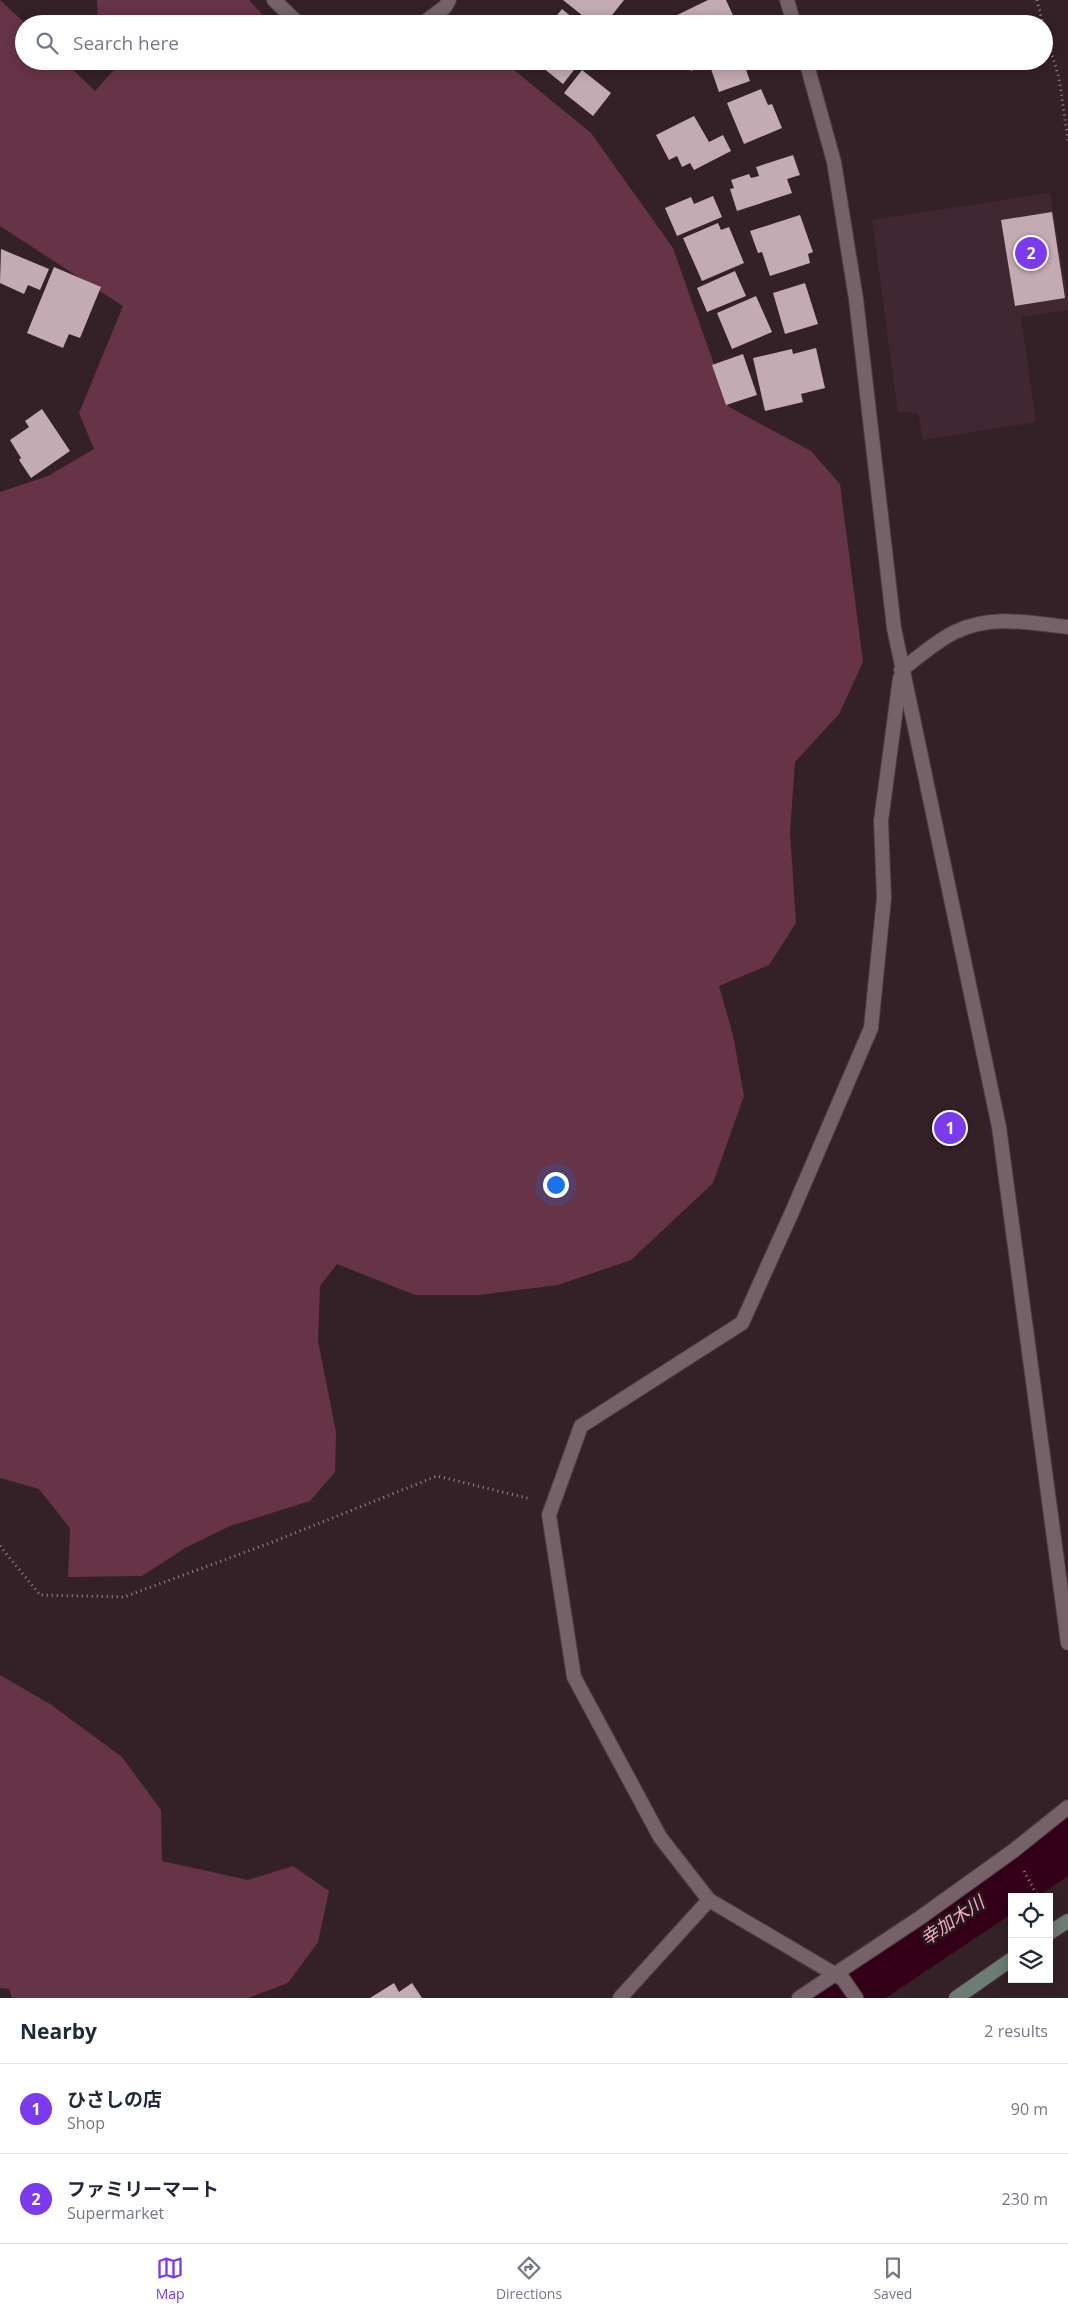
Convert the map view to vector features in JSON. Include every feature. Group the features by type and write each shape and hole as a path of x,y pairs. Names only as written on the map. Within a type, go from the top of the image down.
{"main road":[{"path":"1053,1930 1068,1921"},
{"path":"956,1998 1008,1962"}],"street":[{"path":"274,0 290,15"},
{"path":"434,15 445,7 449,0"},
{"path":"787,0 791,15"},
{"path":"808,70 834,162 856,299 894,628 999,1127 1068,1643"},
{"path":"856,1998 838,1976 709,1900 660,1836 574,1677 549,1516 581,1426 742,1323 871,1028 884,898 881,821 902,670 954,632 978,623 1010,620 1068,627"},
{"path":"799,1998 838,1976 1013,1850 1068,1807"},
{"path":"620,1998 709,1900"}],"path":[{"path":"1037,0 1041,15"},
{"path":"1053,57 1059,78 1068,141"},
{"path":"0,1546 40,1594 124,1597 270,1543 436,1476 553,1504"},
{"path":"1013,1850 1036,1893"}],"shaded area":[{"path":"0,0 16,15 15,70 73,70 95,91 114,70 514,70 591,133 673,248 729,407 811,451 840,484 863,662 839,714 795,762 790,832 796,923 769,965 719,986 733,1035 744,1096 713,1183 631,1260 558,1285 479,1295 415,1295 337,1264 320,1286 318,1341 336,1432 335,1472 310,1501 230,1526 185,1548 142,1576 68,1577 70,1528 39,1489 0,1478 0,492 48,476 94,449 79,413 123,306 0,226"},
{"path":"97,0 249,0 263,15 98,15"},
{"path":"1050,193 1068,299 1068,310 1021,317 1036,422 923,440 918,413 898,412 872,220"},
{"path":"0,1675 50,1704 122,1757 161,1810 162,1861 248,1880 293,1866 329,1891 318,1942 288,1983 248,1998 12,1998 9,1989 0,1988"}],"building":[{"path":"563,0 624,0 612,15 582,15"},
{"path":"708,0 726,0 733,15 677,15"},
{"path":"562,9 569,15 557,15"},
{"path":"546,70 574,70 563,84"},
{"path":"582,70 611,93 593,116 564,93"},
{"path":"711,70 746,70 750,81 719,92"},
{"path":"761,89 768,105 772,104 782,128 744,144 727,103"},
{"path":"694,116 709,142 723,135 731,151 694,170 690,163 682,167 677,156 669,160 656,135"},
{"path":"793,155 800,175 787,179 792,193 737,211 730,189 734,188 731,180 749,174 751,178 759,176 756,167"},
{"path":"713,196 722,217 677,236 665,208 691,197 694,204"},
{"path":"1052,212 1065,298 1015,306 1001,220"},
{"path":"800,215 813,252 808,254 810,263 770,276 762,252 758,253 750,231"},
{"path":"718,223 721,230 729,227 744,263 702,281 683,238"},
{"path":"1,249 49,269 40,290 28,285 24,294 0,283"},
{"path":"54,267 101,287 80,338 69,334 63,348 27,333"},
{"path":"735,271 746,296 707,312 697,288"},
{"path":"805,283 818,324 785,334 773,293"},
{"path":"756,296 772,332 732,349 717,313"},
{"path":"816,348 825,388 801,394 803,402 765,411 753,358 792,349 793,354"},
{"path":"743,354 757,395 726,405 712,365"},
{"path":"42,409 70,451 31,478 19,460 21,458 10,440 29,427 25,421"},
{"path":"394,1983 399,1992 412,1983 422,1998 370,1998"}],"waterway":[{"name":"幸加木川","path":"836,1998 1068,1843"}],"place":[{"name":"ファミリーマート","path":"1031,253"},
{"name":"ひさしの店","path":"950,1128"}]}
